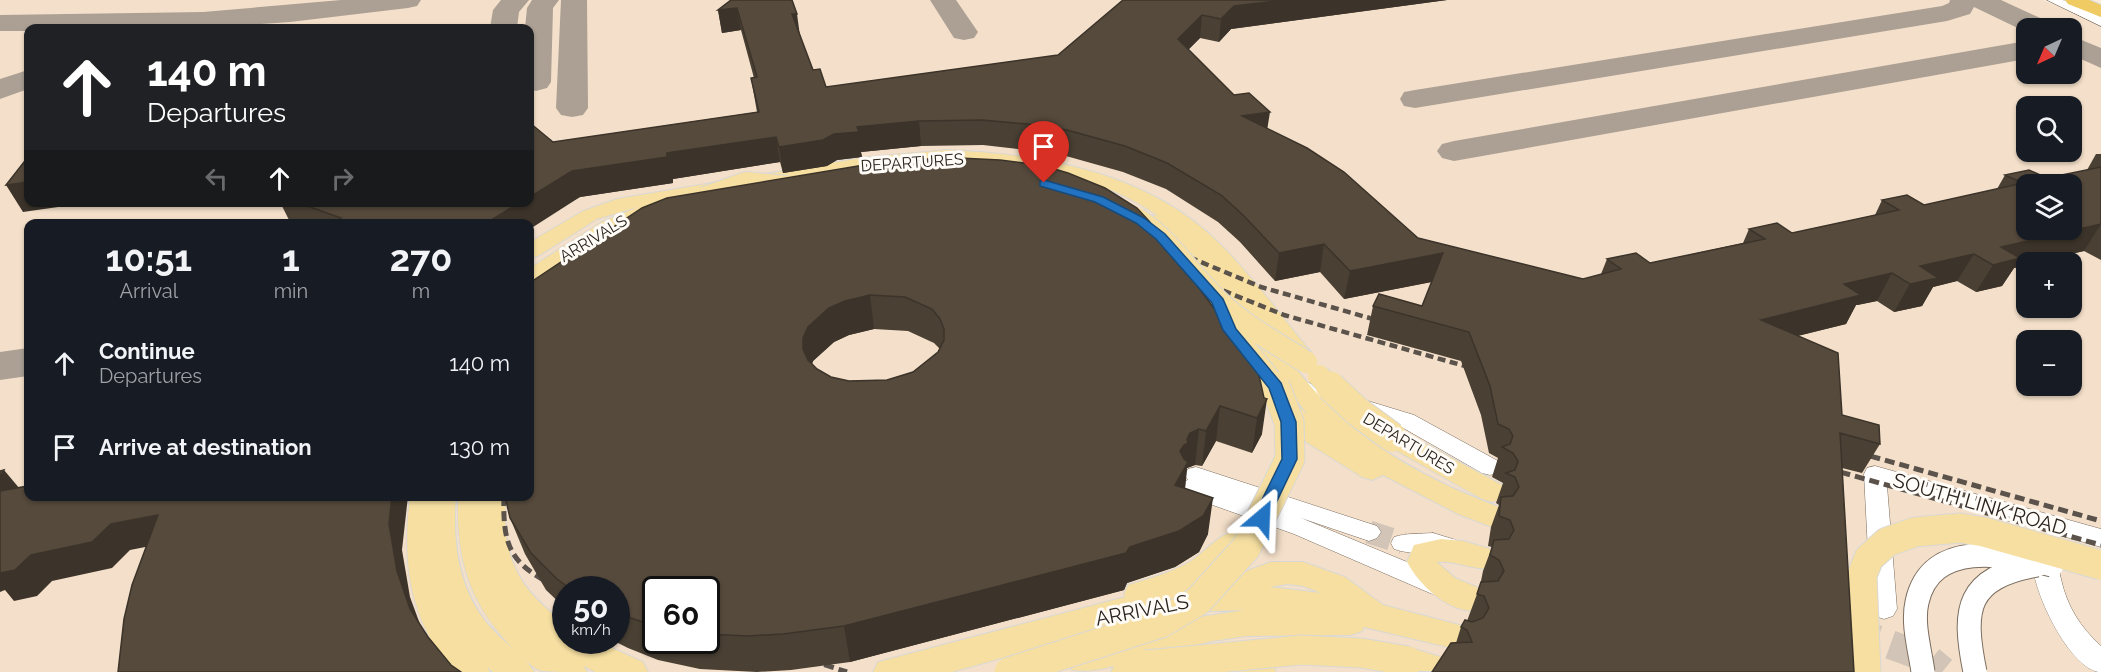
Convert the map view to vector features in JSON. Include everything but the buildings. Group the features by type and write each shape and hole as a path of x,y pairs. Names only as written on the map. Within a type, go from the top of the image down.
{"highway":[{"path":"2074,0 2101,12"}],"main road":[{"path":"907,175 947,156"},
{"name":"DEPARTURES","path":"534,248 574,223 607,207 748,190 890,160 947,156 1048,166 1113,185 1149,200 1198,234 1303,374"},
{"name":"ARRIVALS","path":"534,275 609,226 660,205 872,170 971,165 1013,169 1055,177 1104,193 1142,212 1171,246 1211,302 1270,351 1303,374 1314,407 1373,456 1455,503 1485,488"},
{"path":"856,186 872,170"},
{"name":"DEPARTURES","path":"794,199 785,199 834,183 936,173 997,175 1044,183 1114,210 1140,221 1160,236 1211,302 1242,321 1303,374 1392,436 1485,488"},
{"name":"DEPARTURES","path":"534,295 627,231 680,215 748,190 794,199"},
{"name":"ARRIVALS","path":"634,237 680,215 794,199"},
{"name":"ARRIVALS","path":"1114,210 1137,227 1212,273 1270,351"},
{"path":"1211,302 1270,394 1312,434 1379,474 1430,490"},
{"path":"1007,657 1161,623 1198,601 1246,548 1290,459 1289,422 1275,387 1211,302"},
{"path":"1270,394 1282,434 1276,460"},
{"path":"424,501 420,562 425,588 434,615 449,645 473,672"},
{"path":"441,501 439,518 442,565 457,605 480,639 517,672"},
{"path":"472,501 471,541 478,570 490,599 507,621 548,660 570,672"},
{"path":"492,501 490,534 493,554 510,588 541,623 563,640 611,665 631,672"},
{"path":"1866,672 1862,574 1869,558 1887,542 1915,532 1960,528 1984,532 2101,565"},
{"path":"1007,657 1034,623 1188,578 1206,568 1234,542"},
{"path":"1467,597 1426,573 1422,562 1425,553 1437,549 1457,550 1486,559"},
{"name":"ARRIVALS","path":"890,672 1007,657 1142,606 1232,597 1314,605 1460,637"},
{"name":"ARRIVALS","path":"1034,672 1205,629 1272,621 1386,620"},
{"path":"1170,639 1259,672"},
{"path":"1085,672 1137,669 1301,650 1361,653 1408,661 1442,671"}],"street":[{"path":"2053,0 2101,22"},
{"name":"SOUTH LINK ROAD","path":"1884,609 1875,474 2101,538"},
{"path":"1369,532 1193,482 1467,597"},
{"path":"2013,513 2042,543"},
{"name":"SOUTH LINK ROAD","path":"2077,531 2057,531 2047,536 2042,543 2050,592 2056,610 2084,648 2101,663"},
{"path":"1403,543 1409,545 1432,542 1457,550"},
{"path":"1923,672 1917,606 1922,584 1927,576 1953,559 1989,555 2035,561 2101,578"},
{"path":"1975,672 1968,625 1971,602 1990,580 2020,567 2042,565 2101,578"}],"shaded area":[{"path":"0,0 2043,0 2101,26 2101,672 0,672"}],"taxiway":[{"path":"290,14 408,0"},
{"path":"504,24 506,10 516,0"},
{"path":"536,82 540,8 546,0"},
{"path":"572,108 574,0"},
{"path":"943,0 964,32"},
{"path":"1415,99 1947,13 1961,8 1963,0"},
{"path":"1980,0 2018,18"},
{"path":"0,23 203,20 316,10"},
{"path":"2082,49 2101,59"},
{"path":"1454,151 2016,52"},
{"path":"0,90 24,81"},
{"path":"0,366 24,363"}],"tunnel":[{"path":"1369,532 1403,543"},
{"path":"1850,630 1927,658 1943,671"}],"railway":[{"path":"1155,243 1261,287 1387,323"},
{"path":"1177,272 1284,315 1479,370"},
{"path":"1856,452 2101,521"},
{"path":"1826,468 2101,545"},
{"path":"1918,482 2026,512"},
{"path":"504,501 506,532 515,556 523,566 552,585"},
{"path":"810,660 847,672"}],"route":[{"path":"1044,183 1099,200 1140,221 1160,236 1219,302 1230,330 1275,387 1289,422 1290,459 1262,518"}]}
